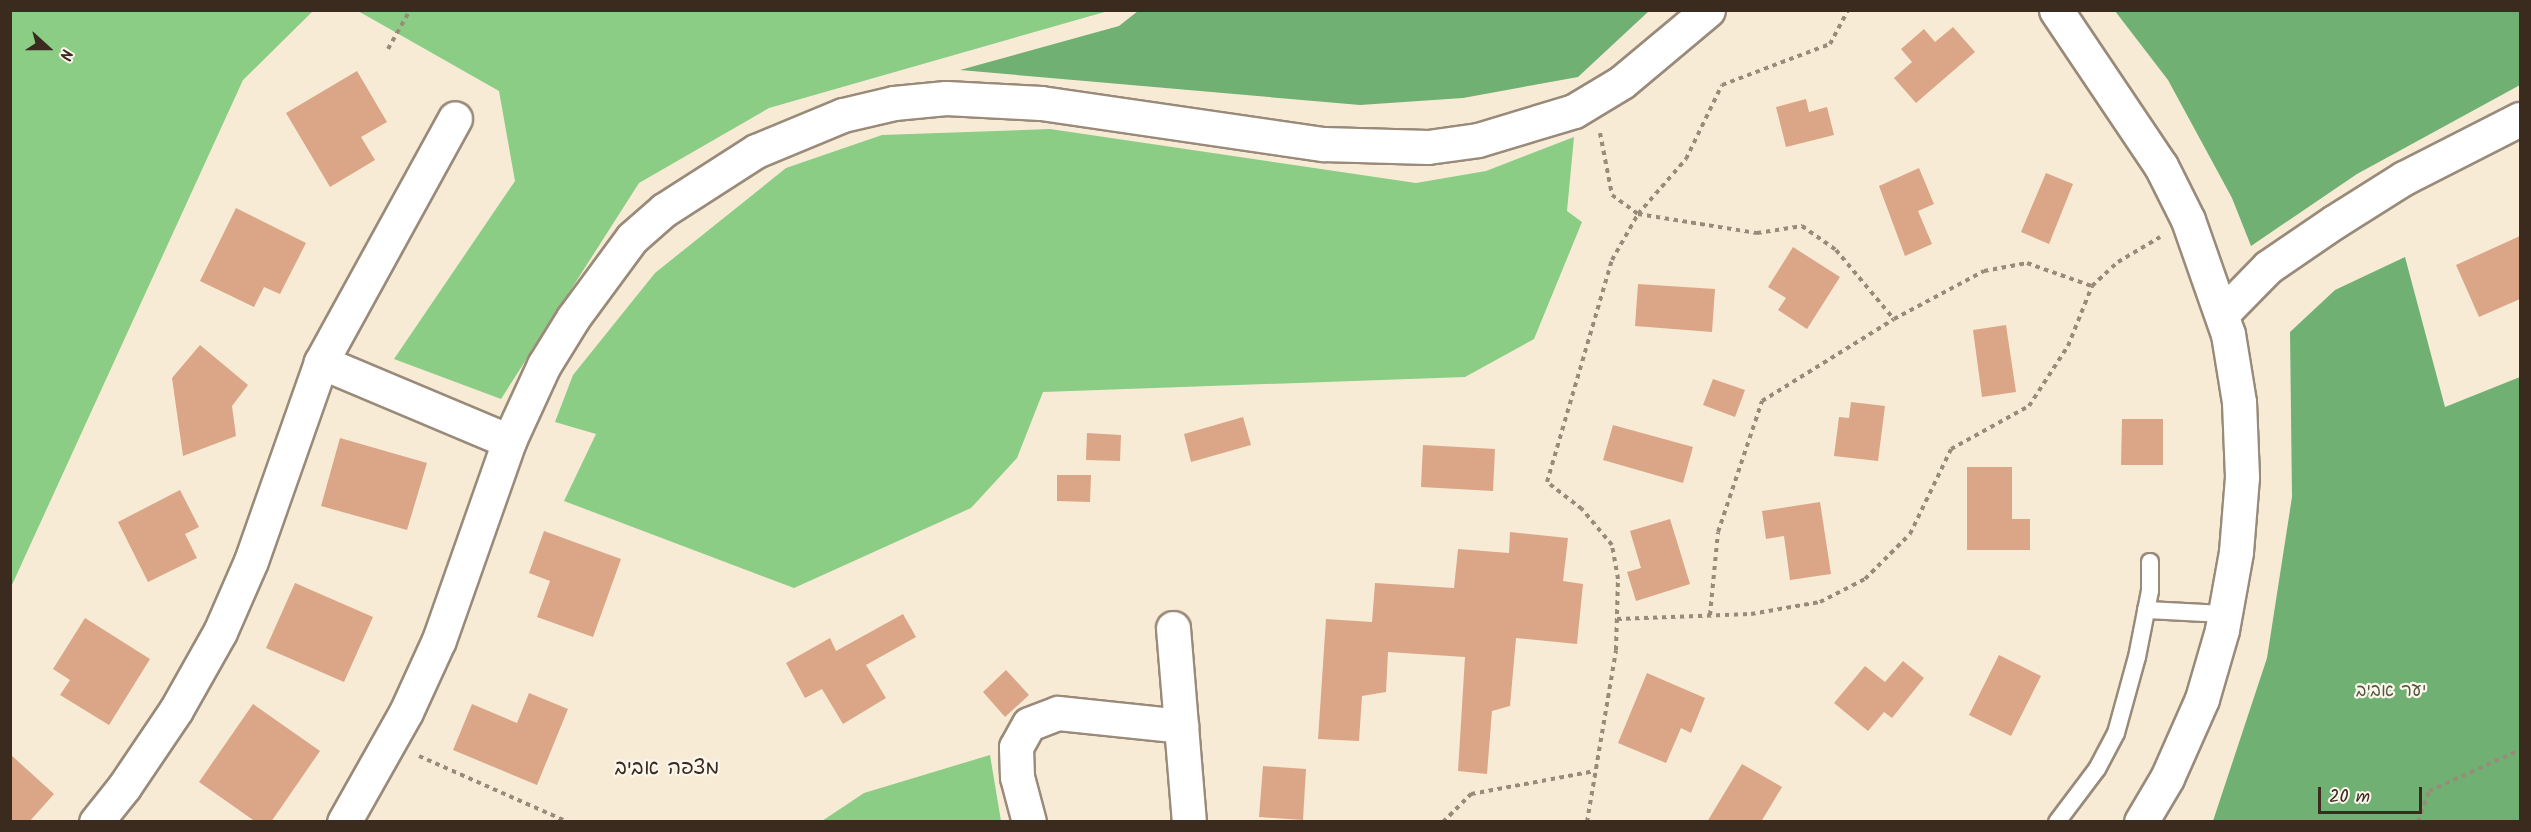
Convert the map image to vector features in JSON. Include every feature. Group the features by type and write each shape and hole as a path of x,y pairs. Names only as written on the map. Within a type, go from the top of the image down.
{"street":[{"path":"344,822 388,743 439,640 509,441 544,366 573,318 632,238 664,210 756,151 843,115 894,103 993,99 1323,144 1428,147 1478,140 1529,128 1594,99 1622,82 1708,10"},
{"path":"2056,10 2160,166 2188,220 2222,314 2239,402 2242,477 2236,552 2225,614 2202,699 2167,778 2141,822"},
{"path":"96,822 124,787 176,710 219,632 251,561 321,362 455,118"},
{"path":"2222,314 2268,267 2334,222 2404,178 2520,119"},
{"path":"321,362 509,441"},
{"path":"1173,628 1189,822"},
{"path":"1029,822 1017,777 1016,747 1029,724 1058,712 1181,726"}],"lane":[{"path":"2057,822 2097,769 2116,733 2146,610 2150,562"},
{"path":"2146,610 2225,614"}],"path":[{"path":"388,49 410,10"},
{"path":"1587,822 1616,650 1618,579 1612,545 1582,509 1546,482 1612,260 1638,214 1686,159 1722,85 1830,44 1848,10"},
{"path":"1594,99 1612,195 1638,214 1756,233 1802,226 1836,250 1894,319"},
{"path":"1617,619 1751,614 1820,602 1865,579 1910,534 1951,449 2030,406 2068,346 2092,286 2118,262 2188,220"},
{"path":"1710,615 1718,532 1762,401 1894,319 1984,271 2027,263 2092,286"},
{"path":"388,743 568,822"},
{"path":"2418,822 2428,791 2520,750"},
{"path":"1443,822 1471,794 1595,771"}],"green space":[{"path":"11,10 313,11 243,80 11,587"},
{"path":"358,11 1108,11 769,108 639,183 501,399 394,359 515,181 499,91"},
{"path":"1138,11 1649,11 1578,77 1463,98 1360,105 960,70 1119,26"},
{"path":"2115,11 2520,11 2520,85 2357,174 2251,246 2232,198 2168,80"},
{"path":"1050,129 1416,183 1486,171 1574,137 1567,211 1582,222 1534,339 1465,377 1043,392 1017,458 971,508 794,588 564,501 596,434 555,422 573,375 655,273 786,168 882,135"},
{"name":"יער אביב","path":"2405,257 2445,407 2520,377 2520,821 2213,821 2267,658 2292,497 2290,332 2335,290"},
{"path":"990,755 1001,821 822,821 864,793"}],"building":[{"path":"1953,27 1975,52 1916,103 1894,78 1912,62 1901,49 1924,29 1935,42"},
{"path":"357,71 387,122 361,137 375,160 330,187 286,113"},
{"path":"1806,99 1809,112 1827,107 1834,135 1786,147 1776,107"},
{"path":"1919,168 1934,204 1918,211 1932,244 1905,256 1879,186"},
{"path":"2046,173 2073,184 2049,244 2021,232"},
{"path":"236,208 306,243 280,294 264,287 254,307 200,281"},
{"path":"2520,236 2520,299 2479,317 2456,265"},
{"path":"1793,247 1840,277 1807,329 1778,310 1786,298 1768,287"},
{"path":"1638,284 1715,289 1712,332 1635,326"},
{"path":"2006,325 2016,392 1982,397 1973,330"},
{"path":"200,345 248,385 232,406 236,436 183,456 172,378"},
{"path":"1713,379 1745,390 1735,417 1703,405"},
{"path":"1851,402 1885,406 1878,461 1834,456 1839,417 1849,418"},
{"path":"1243,417 1251,445 1191,462 1184,434"},
{"path":"2122,419 2163,419 2163,465 2121,465"},
{"path":"1613,425 1693,447 1683,483 1603,460"},
{"path":"1087,433 1121,435 1120,461 1086,460"},
{"path":"340,438 427,463 407,530 321,506"},
{"path":"1423,445 1495,449 1493,491 1421,487"},
{"path":"1967,467 2012,467 2012,519 2030,519 2030,550 1967,550"},
{"path":"1057,475 1091,475 1090,502 1057,501"},
{"path":"180,490 199,527 185,534 197,558 148,582 118,522"},
{"path":"1820,502 1831,574 1790,580 1784,536 1766,539 1762,511"},
{"path":"1670,519 1690,584 1636,601 1627,572 1641,568 1630,531"},
{"path":"544,531 621,559 593,637 537,617 550,581 529,573"},
{"path":"1510,532 1568,538 1563,581 1583,584 1577,644 1516,638 1510,706 1492,711 1487,774 1458,771 1465,657 1388,652 1386,692 1362,696 1359,741 1318,739 1326,619 1372,622 1375,583 1454,588 1458,549 1509,553"},
{"path":"295,583 373,617 344,682 266,648"},
{"path":"903,614 916,637 866,665 886,698 843,724 822,689 805,698 786,663 830,638 836,651"},
{"path":"85,618 150,659 109,725 60,695 70,680 53,669"},
{"path":"1999,655 2041,676 2011,736 1969,715"},
{"path":"1903,661 1924,678 1892,718 1884,712 1868,731 1834,703 1865,666 1885,682"},
{"path":"1006,670 1029,695 1005,717 983,692"},
{"path":"1647,673 1705,698 1691,733 1681,728 1666,763 1618,743"},
{"path":"529,693 568,709 537,785 453,750 472,704 517,723"},
{"path":"253,704 320,751 271,822 256,822 199,782"},
{"path":"10,754 54,794 29,822 10,822"},
{"path":"1742,764 1782,787 1761,822 1707,822"},
{"path":"1263,766 1306,769 1303,820 1259,817"}],"district":[{"name":"מצפה אביב","path":"667,769"}]}
